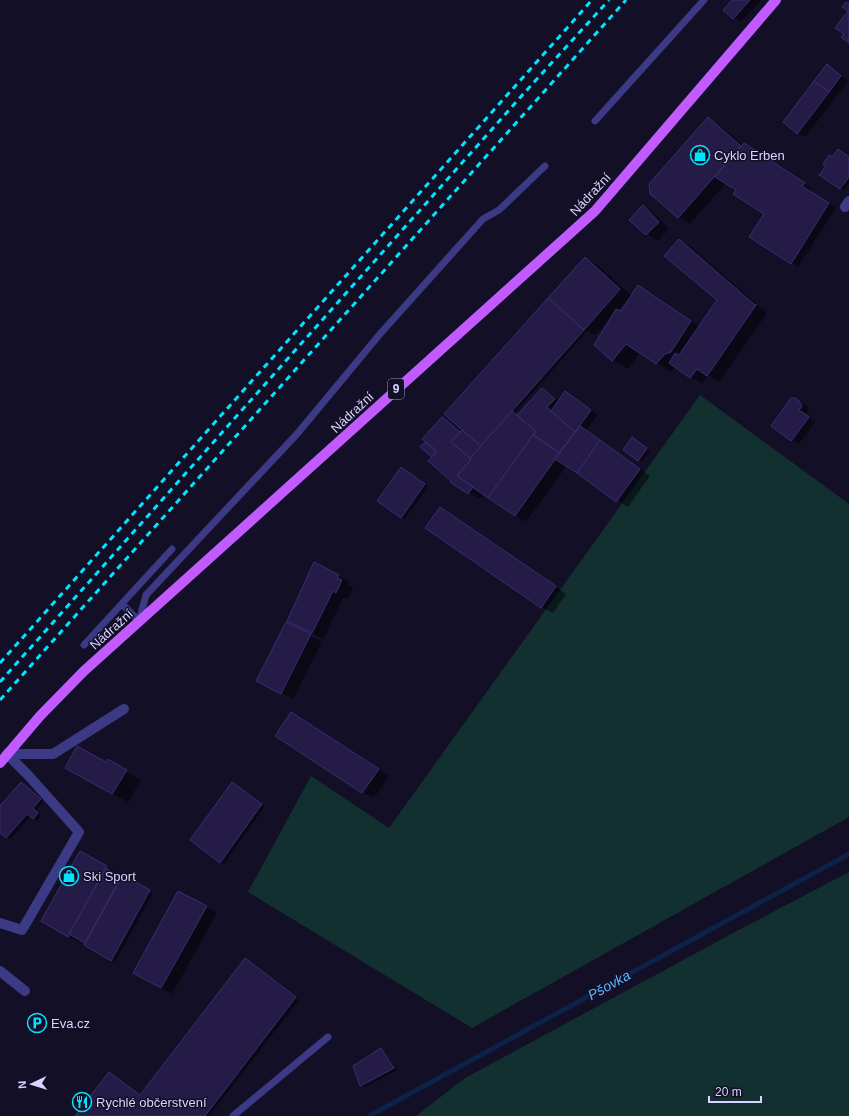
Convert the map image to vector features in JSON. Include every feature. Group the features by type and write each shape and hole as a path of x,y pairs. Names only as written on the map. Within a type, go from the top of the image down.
{"main road":[{"name":"Nádražní","path":"0,763 40,716 84,671 595,211 776,0"}],"street":[{"path":"8,754 53,754 124,709"},
{"path":"0,923 22,930 78,832 8,754"},
{"path":"0,971 25,991"}],"lane":[{"path":"595,121 704,0"},
{"path":"139,622 146,595 297,434 380,334 483,219 499,210 545,166"},
{"path":"84,645 172,549"},
{"path":"122,604 139,622"},
{"path":"233,1116 328,1038"}],"green space":[{"path":"700,395 849,504 849,817 472,1028 248,892 311,776 389,828"},
{"path":"849,872 849,1116 416,1116 465,1078"}],"building":[{"path":"732,0 750,0 733,19 723,10"},
{"path":"846,2 849,4 849,43 841,37 844,34 835,28 848,11 842,7"},
{"path":"827,64 841,76 829,92 814,81"},
{"path":"814,81 829,92 797,134 783,122"},
{"path":"708,117 741,146 678,218 650,194 649,184"},
{"path":"744,143 805,183 802,186 829,203 791,264 749,237 764,214 733,194 736,190 715,177"},
{"path":"838,149 849,157 849,177 840,189 819,175 826,166 823,164 829,155 832,157"},
{"path":"643,205 659,222 646,235 629,220"},
{"path":"679,239 755,305 756,304 707,376 697,369 690,378 669,363 675,353 679,355 717,300 664,256"},
{"path":"585,257 620,289 584,330 548,298"},
{"path":"638,285 691,321 671,352 665,354 656,364 626,344 612,361 594,345 616,309 621,311"},
{"path":"548,298 584,330 481,446 444,414"},
{"path":"542,388 555,399 547,407 575,432 559,453 534,435 535,431 517,415"},
{"path":"565,391 591,410 575,432 551,411"},
{"path":"791,398 795,398 799,401 802,406 799,410 809,417 791,441 771,426"},
{"path":"512,411 535,431 534,435 488,498 457,476 471,459 470,458"},
{"path":"442,417 460,432 451,442 471,459 457,476 473,487 468,494 450,482 451,481 428,461 437,451 422,439"},
{"path":"580,426 600,440 577,473 555,459"},
{"path":"462,430 481,446 470,458 451,442"},
{"path":"533,435 559,453 515,516 488,498"},
{"path":"632,437 647,448 638,461 623,450"},
{"path":"600,440 640,469 616,502 577,473"},
{"path":"425,442 436,452 432,457 420,447"},
{"path":"401,467 425,484 401,518 377,501"},
{"path":"440,507 556,586 541,608 425,528"},
{"path":"314,562 339,575 337,578 342,580 336,593 333,591 312,633 287,621"},
{"path":"286,622 311,634 281,694 256,681"},
{"path":"291,712 379,769 362,793 275,736"},
{"path":"77,746 106,762 108,759 127,770 112,794 65,768"},
{"path":"21,782 41,799 33,808 38,813 33,819 27,814 6,838 0,833 0,806"},
{"path":"232,782 262,804 220,863 190,840"},
{"path":"80,851 107,866 68,937 41,921"},
{"path":"106,868 121,877 85,943 69,934"},
{"path":"123,875 150,890 111,961 84,945"},
{"path":"178,891 207,906 161,988 133,973"},
{"path":"245,958 296,997 205,1116 75,1116 109,1072 140,1095"},
{"path":"381,1048 394,1068 360,1086 353,1066"}],"waterway":[{"name":"Pšovka","path":"369,1116 849,854"}],"railway":[{"path":"0,663 592,0"},
{"path":"0,682 526,91 609,0"},
{"path":"0,700 626,0"}],"place":[{"name":"Cyklo Erben","path":"700,155"},
{"name":"Ski Sport","path":"69,876"},
{"name":"Eva.cz","path":"37,1023"},
{"name":"Rychlé občerstvení","path":"82,1102"}]}
